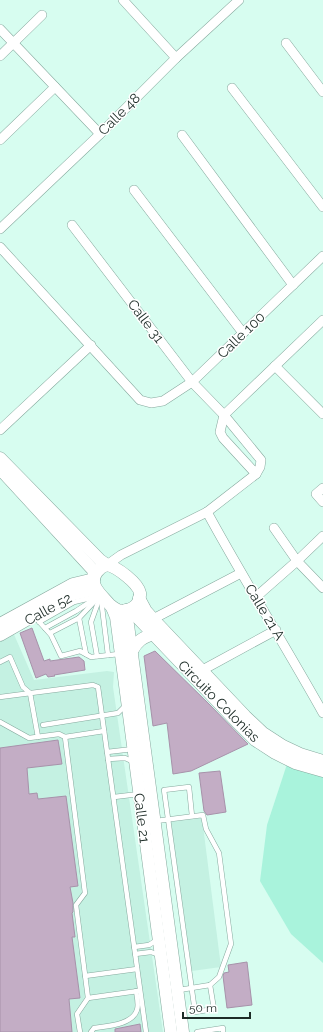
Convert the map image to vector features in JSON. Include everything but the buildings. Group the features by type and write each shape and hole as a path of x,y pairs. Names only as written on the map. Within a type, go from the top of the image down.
{"street":[{"path":"123,0 176,58"},
{"name":"Calle 48","path":"0,230 100,134 233,2"},
{"path":"0,56 42,15"},
{"path":"0,29 100,134"},
{"path":"286,43 323,92"},
{"path":"0,140 55,87"},
{"path":"232,88 323,207"},
{"path":"182,135 293,285"},
{"path":"134,190 243,333"},
{"name":"Calle 31","path":"72,225 192,382 224,415 261,460 260,467 256,474"},
{"path":"0,247 91,345 0,430"},
{"name":"Calle 100","path":"91,345 140,400 152,403 163,401 192,382 323,256"},
{"path":"94,577 101,567 107,565 114,559 207,512 256,474 223,438 220,432 224,415 323,320"},
{"path":"275,366 323,414"},
{"path":"0,458 100,560 122,573 137,587 140,592 133,605 117,609 110,605 99,593 93,570 0,470"},
{"path":"319,491 323,502"},
{"name":"Calle 21 A","path":"207,512 323,713"},
{"path":"274,528 297,561 323,588"},
{"path":"256,597 323,536"},
{"path":"122,573 123,559 130,551"},
{"path":"153,619 241,573"},
{"name":"Calle 52","path":"0,624 35,615 73,584 94,577"},
{"name":"Calle 52","path":"0,635 70,595 92,590 99,593"},
{"name":"Calle 21","path":"110,605 116,617 126,652 139,748 135,763 139,794 153,857 183,1032"},
{"name":"Circuito Colonias","path":"133,605 146,611 197,673 256,740 275,754 295,763 323,771"},
{"name":"Circuito Colonias","path":"133,605 137,617 154,634 263,733 283,746 300,754 323,761"},
{"name":"Calle 21","path":"133,605 126,652 127,703 139,748 154,817 153,857 158,939 170,1032"},
{"path":"197,673 276,630"},
{"path":"126,652 142,638 154,634"}],"lane":[{"path":"50,633 80,618 99,593"},
{"path":"45,628 76,611 99,593"},
{"path":"99,593 108,655"},
{"path":"97,656 91,622 99,593"},
{"path":"35,615 50,633 61,656 80,652 91,657 126,652"},
{"path":"80,618 86,654"},
{"path":"0,662 10,657 23,687 30,693 38,737"},
{"path":"0,697 93,685 98,687 137,969 138,1008 132,1016 121,1023 94,1028 91,1032"},
{"path":"44,725 118,713 127,703"},
{"path":"0,722 29,738 60,734 65,737 104,731"},
{"path":"65,737 85,893 76,905 88,998 77,1014 80,1032"},
{"path":"107,752 139,748"},
{"path":"108,759 125,758 135,763"},
{"path":"192,816 189,787 164,790 195,1012 214,1009 210,985"},
{"path":"114,797 139,794"},
{"path":"154,817 167,811"},
{"path":"154,817 168,819 203,814 206,829 219,853 231,944 219,977 210,985 177,990"},
{"path":"134,947 149,945 158,939"},
{"path":"135,954 151,952 161,956"},
{"path":"85,976 137,969"},
{"path":"88,998 138,991"},
{"path":"138,991 146,1032"},
{"path":"197,1032 223,1028 223,1032"}],"shaded area":[{"path":"12,630 34,680 107,671 114,672 113,687 163,1032 0,1032 0,636"},
{"path":"287,764 323,776 323,963 291,934 260,881 267,825"},
{"path":"202,818 221,967 192,971 171,822"}]}
